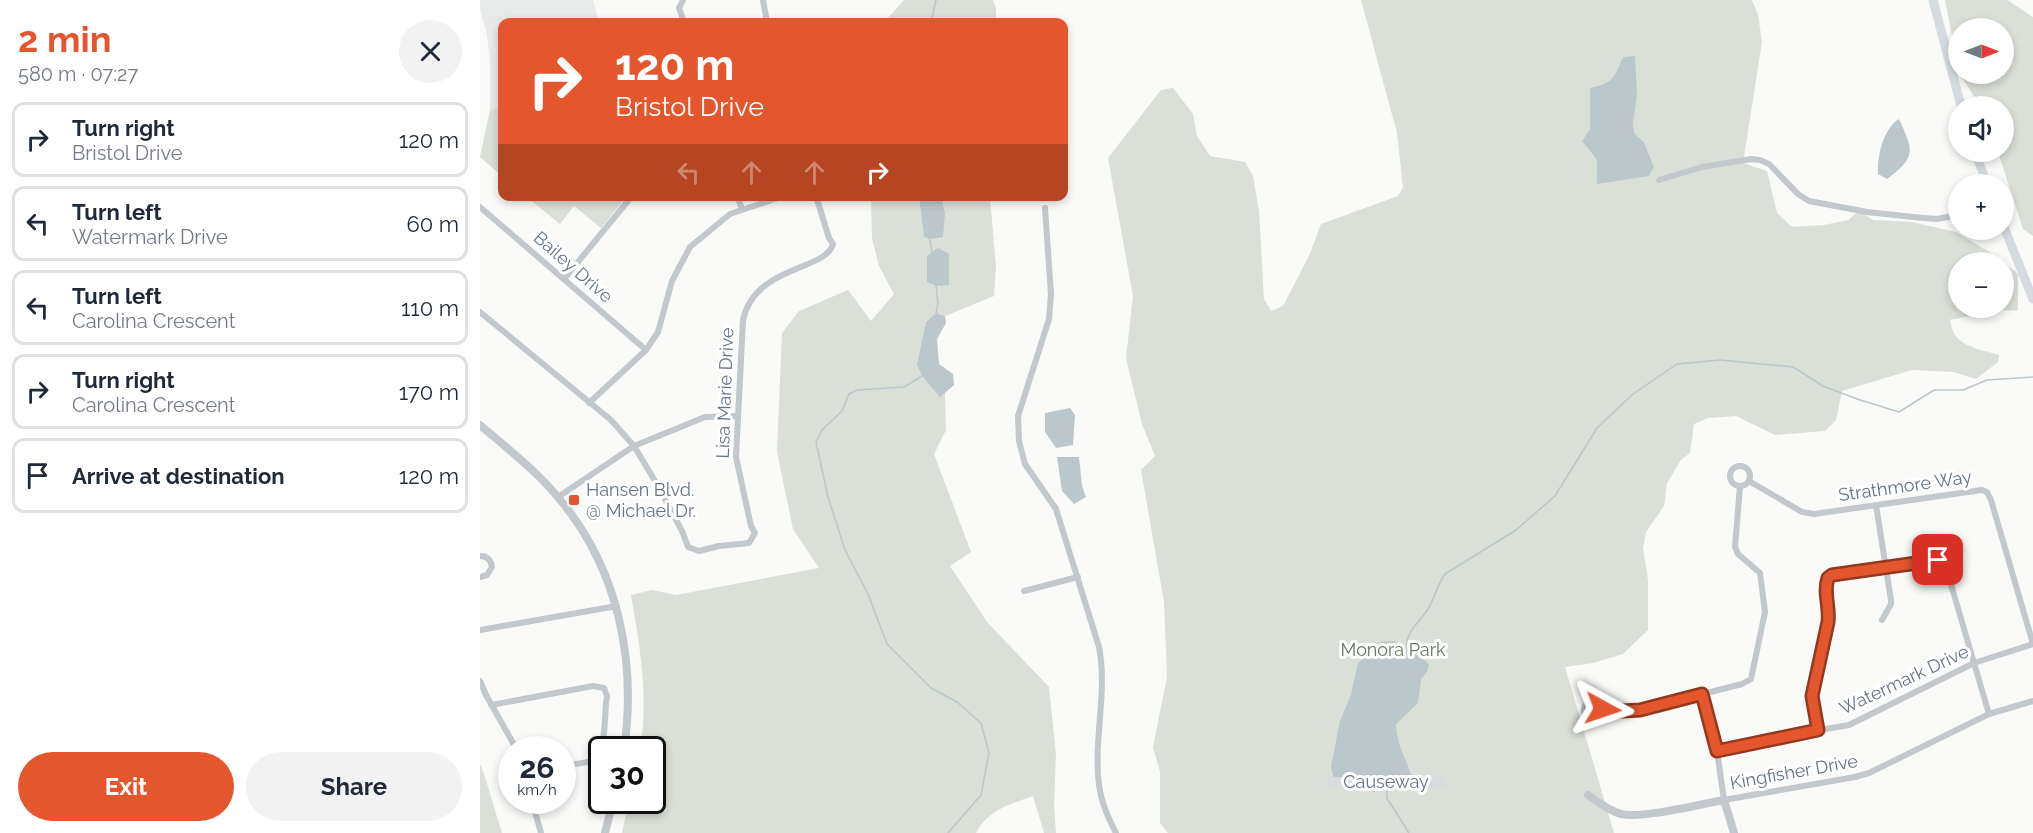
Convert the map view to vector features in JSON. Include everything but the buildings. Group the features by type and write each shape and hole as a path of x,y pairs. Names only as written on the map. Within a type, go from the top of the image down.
{"highway":[{"name":"Causeway","path":"1332,782 1440,782"}],"main road":[{"path":"1933,0 1958,96"},
{"path":"2009,240 2033,300"}],"street":[{"path":"683,0 679,8 683,18"},
{"path":"763,0 766,18"},
{"path":"1659,180 1702,167 1751,159 1760,160 1770,164 1798,194 1809,201 1867,212 1937,219 1948,217"},
{"path":"564,279 628,201"},
{"path":"739,201 742,209"},
{"path":"589,404 646,350 658,332 672,281 690,247 720,220 742,209 768,201"},
{"name":"Lisa Marie Drive","path":"480,312 611,420 634,446 658,486 688,547 699,552 719,546 749,543 755,533 751,526 736,457 745,308 752,296 774,279 825,256 832,250 833,244 818,201"},
{"name":"Bailey Drive","path":"480,207 646,350"},
{"path":"1045,208 1051,294 1049,319 1018,416 1019,441 1026,464 1056,509 1101,657 1098,774 1100,795 1116,833"},
{"path":"558,497 634,446 705,417 738,416"},
{"path":"480,425 525,463 558,497 588,540 605,574 617,606 623,640 628,684 626,736"},
{"name":"Strathmore Way","path":"1604,712 1640,710 1742,684 1751,679 1764,618 1761,575 1738,554 1735,547 1740,486 1730,480 1730,472 1741,466 1746,468 1750,474 1749,481 1806,514 1982,490 1988,492 2033,644"},
{"path":"1740,486 1749,481"},
{"path":"1876,505 1891,604 1882,620"},
{"path":"480,556 490,560 492,567 487,575 480,577"},
{"path":"1818,730 1812,696 1828,622 1827,580 1832,575 1938,560 1944,563 1989,714"},
{"path":"1024,591 1078,577"},
{"path":"480,630 617,606"},
{"name":"Watermark Drive","path":"1717,751 1849,725 1974,663 2033,644"},
{"path":"480,681 509,736"},
{"path":"491,705 592,686 604,688 606,703 602,746 598,757 594,760 576,763"},
{"path":"1702,694 1717,751 1724,800 1734,833"},
{"name":"Kingfisher Drive","path":"1588,795 1615,812 1628,815 1672,810 1855,777 1869,773 1989,714 2033,701"},
{"path":"536,814 541,833"},
{"path":"606,833 610,814"}],"shaded area":[{"path":"480,0 593,0 598,18 498,18 498,108 490,110 490,61 487,35"},
{"path":"1635,56 1637,95 1633,125 1635,134 1644,142 1654,167 1649,176 1597,184 1597,160 1582,141 1590,129 1590,88 1609,82 1623,57"},
{"path":"1899,119 1908,139 1910,153 1903,165 1887,179 1878,174 1880,151 1889,129"},
{"path":"919,201 942,201 945,212 943,237 930,239 924,237"},
{"path":"938,248 949,254 949,285 936,286 927,282 927,256"},
{"path":"936,313 945,316 946,323 937,339 939,364 953,374 954,385 940,397 922,376 917,365 926,322"},
{"path":"1070,408 1075,415 1073,445 1056,448 1045,432 1045,413"},
{"path":"1057,457 1079,457 1082,486 1086,497 1074,504 1062,491"},
{"path":"1394,641 1429,664 1427,672 1421,679 1418,703 1396,724 1400,748 1410,773 1415,779 1334,779 1331,767 1340,721 1351,695 1358,663 1381,642"}],"green space":[{"path":"904,0 993,0 996,8 996,18 888,18"},
{"name":"Monora Park","path":"1361,0 1752,0 1758,15 1762,42 1743,163 1767,171 1777,213 1792,227 1824,225 1848,220 1859,211 1873,220 1912,222 1948,230 1948,240 1969,240 1989,252 1948,252 1948,318 1960,318 1950,320 1952,329 1961,341 1999,355 1998,362 1976,379 1954,372 1912,370 1842,391 1836,420 1825,431 1775,435 1736,416 1708,418 1694,424 1690,453 1681,460 1667,483 1664,506 1646,532 1643,548 1648,580 1648,630 1623,654 1593,663 1565,667 1614,833 1168,833 1160,823 1160,772 1153,747 1167,677 1164,602 1141,470 1155,456 1142,424 1126,358 1133,296 1108,158 1161,90 1173,88 1193,114 1197,136 1210,156 1245,162 1253,176 1259,211 1264,299 1271,311 1283,306 1309,256 1321,224 1398,196 1403,188 1397,133","holes":["1623,57 1637,95 1633,124 1635,134 1644,142 1654,167 1649,175 1597,160 1582,141 1590,129 1604,85 1614,80"]},
{"path":"1945,0 2007,0 2033,17 2033,236 2023,229 2014,201 2014,174 2005,174 2001,162 2014,162 2014,96 1974,96 1966,84 2014,84 2014,18 1948,18"},
{"path":"498,108 498,173 480,157 490,110"},
{"path":"532,201 622,202 601,228 574,206 560,224"},
{"path":"871,201 919,201 924,237 945,212 942,201 990,201 996,267 994,296 945,316 936,313 926,322 919,368 922,376 940,396 945,391 946,430 934,454 971,552 950,566 987,622 1049,687 1056,755 1054,805 1056,833 1044,833 1033,796 994,813 976,833 622,833 626,814 666,814 666,736 642,736 643,691 631,595 652,590 676,595 819,568 793,529 777,452 782,333 799,311 848,290 871,321 894,294 879,266 872,238"},
{"path":"2014,271 2018,274 2018,311 2014,311"},
{"path":"480,764 484,774 502,833 480,833"}],"waterway":[{"path":"932,18 936,0"},
{"path":"930,239 932,253"},
{"path":"936,285 938,303 936,313"},
{"path":"1406,646 1409,635 1428,609 1445,574 1516,530 1555,496 1597,428 1633,394 1677,364 1720,360 1793,367 1823,386 1899,412 1934,390 1963,390 1987,380 2033,377"},
{"path":"922,376 904,387 857,390 849,394 842,411 822,430 816,442 828,497 845,550 868,594 887,644 931,688 957,702 981,723 989,753 981,795 948,833"},
{"path":"1387,786 1387,798 1409,833"}],"place":[{"name":"Hansen Blvd. @ Michael Dr.","path":"574,500"}],"route":[{"path":"1603,709 1604,712 1627,712 1702,694 1717,751 1756,741 1818,730 1812,696 1828,622 1826,589 1828,578 1832,575 1938,560"}]}
